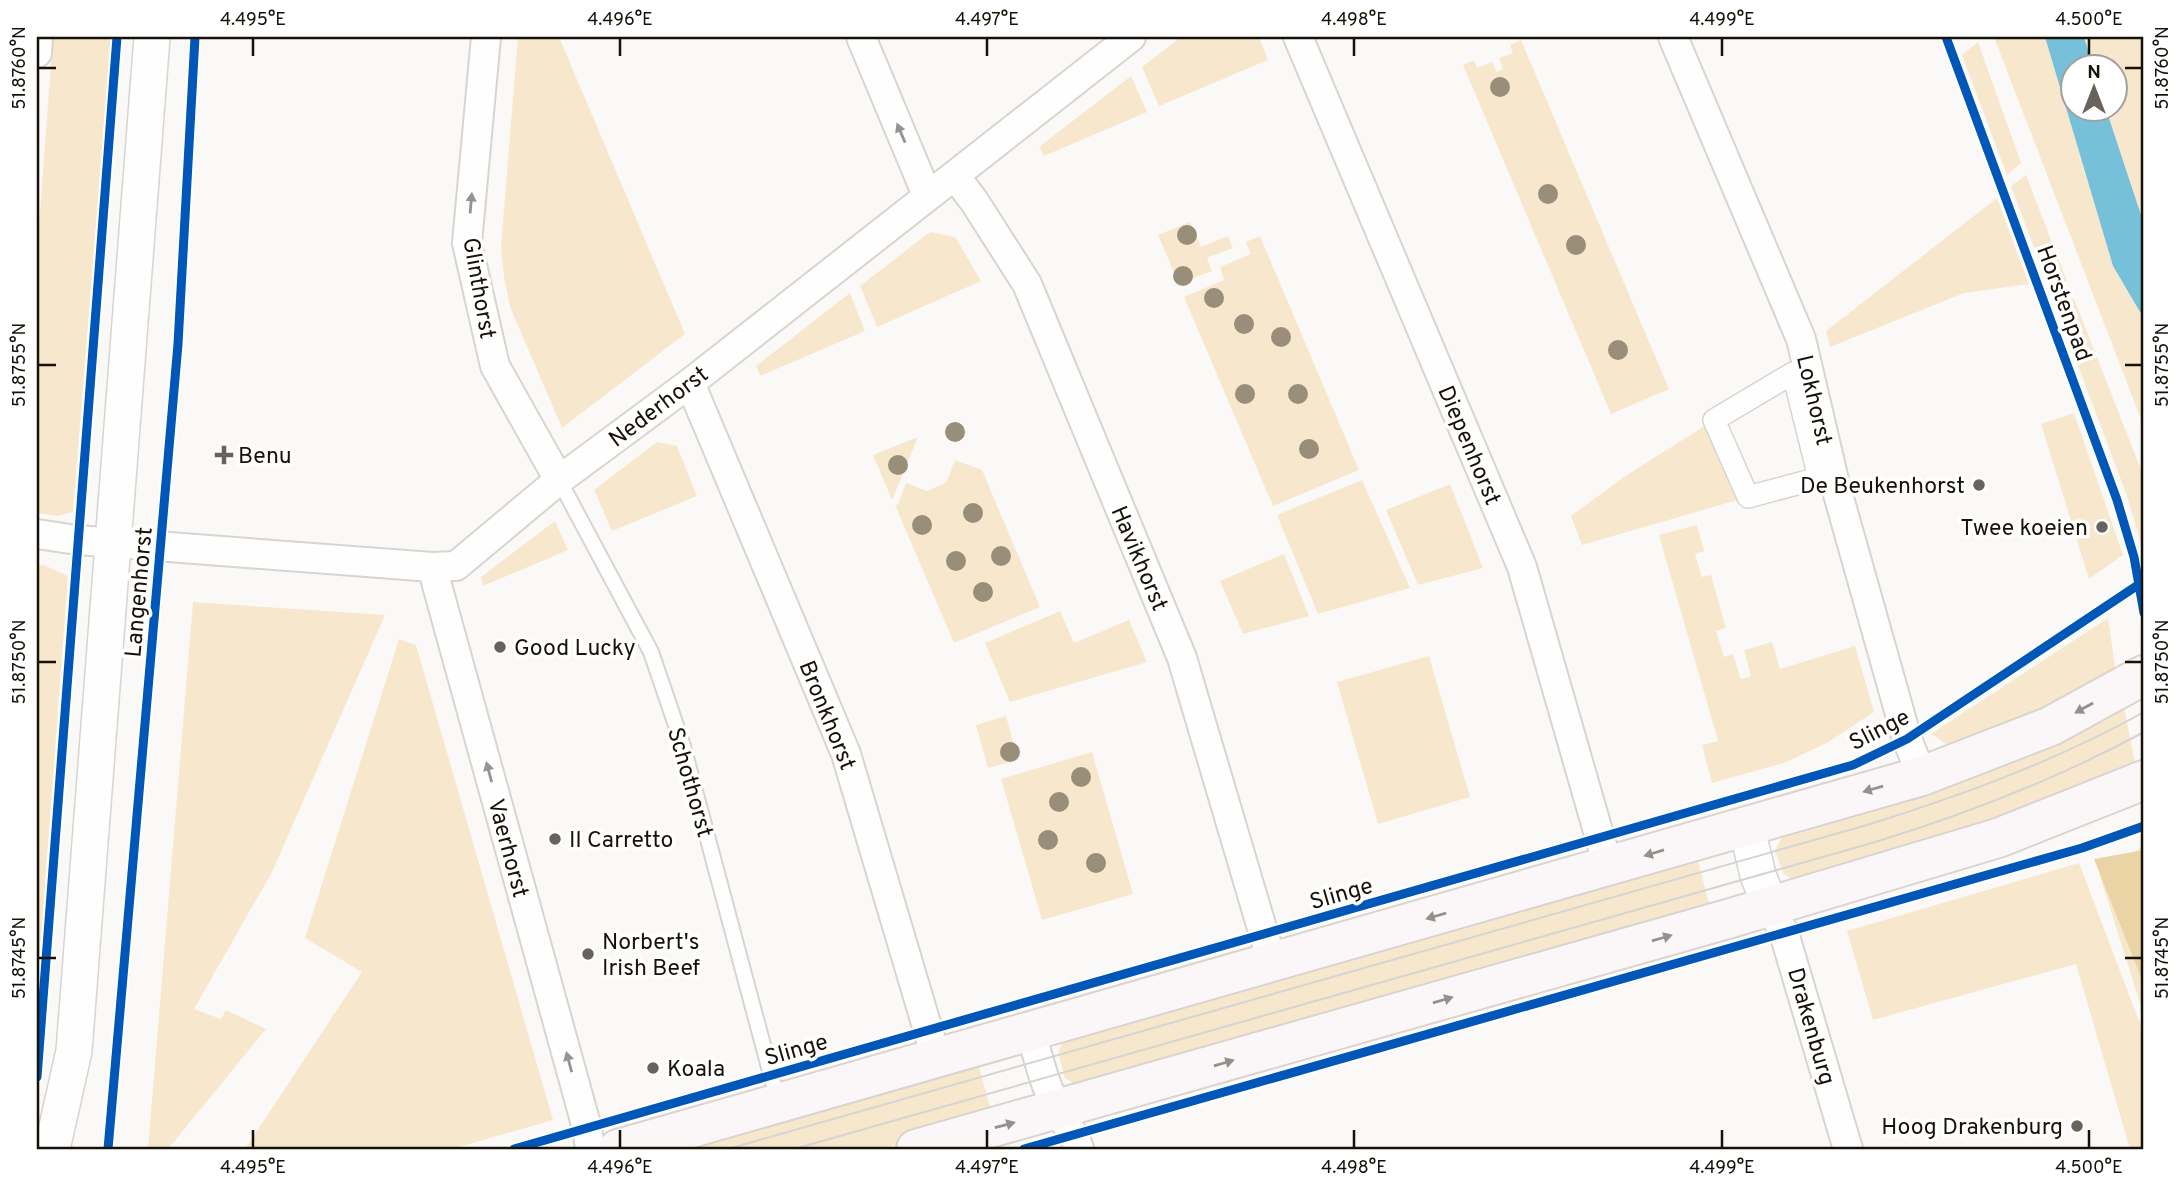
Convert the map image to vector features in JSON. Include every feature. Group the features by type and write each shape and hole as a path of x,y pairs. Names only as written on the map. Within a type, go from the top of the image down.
{"main road":[{"name":"Slinge","path":"618,1149 1922,776 2051,726 2144,675"},
{"path":"916,1149 1770,906 1998,838 2144,780"}],"street":[{"path":"37,53 38,37"},
{"name":"Langenhorst","path":"52,1149 74,1051 152,37"},
{"name":"Glinthorst","path":"485,37 467,243 495,366 559,480"},
{"path":"861,37 927,195"},
{"name":"Nederhorst","path":"37,534 77,540 432,567 456,566 559,480 690,383 1131,37"},
{"name":"Diepenhorst","path":"1298,37 1521,567 1608,866"},
{"name":"Lokhorst","path":"1673,37 1801,339 1834,480 1908,739 1922,776"},
{"name":"Havikhorst","path":"955,176 1027,284 1182,658 1272,962"},
{"name":"Lokhorst","path":"1793,373 1819,478 1748,497 1714,420 1793,373"},
{"name":"Bronkhorst","path":"690,383 846,754 936,1057"},
{"name":"Vaerhorst","path":"432,567 589,1139"},
{"path":"1746,825 1758,875 1770,906"},
{"name":"Drakenburg","path":"1770,906 1784,933 1848,1149"},
{"path":"1030,1030 1058,1110 1075,1135 1079,1149"}],"lane":[{"name":"Schothorst","path":"559,480 651,652 683,746 778,1102"}],"shaded area":[{"path":"53,37 111,37 73,512 58,516 37,513 37,252"},
{"path":"518,37 559,37 685,334 562,428 510,307 504,277 501,246"},
{"path":"1181,37 1259,37 1268,60 1159,106 1142,67"},
{"path":"1994,37 2045,37 2058,81 2058,122 2070,122 2113,266 2140,312 2144,314 2144,427"},
{"path":"2084,37 2144,37 2144,224 2110,122 2128,122 2128,52 2089,52"},
{"path":"1521,40 1669,389 1611,414 1463,65 1474,60 1477,68 1492,62 1497,72 1503,69 1499,58 1513,53 1510,45"},
{"path":"1978,42 2021,163 2007,175 1962,55"},
{"path":"1131,76 1147,112 1044,156 1039,147"},
{"path":"2026,175 2067,281 2047,282 2011,186"},
{"path":"1997,198 2029,284 1964,293 1830,347 1826,331"},
{"path":"1190,222 1201,247 1228,236 1233,248 1207,258 1212,271 1179,284 1158,235"},
{"path":"930,232 955,237 981,281 877,327 860,286"},
{"path":"1260,236 1359,470 1273,506 1184,297 1224,280 1220,267 1251,254 1246,242"},
{"path":"850,293 865,331 760,376 756,366"},
{"path":"2053,299 2074,299 2144,477 2144,541 2141,544 2127,496"},
{"path":"2074,413 2123,555 2089,579 2041,424"},
{"path":"1714,420 1748,497 1582,545 1571,516 1624,477"},
{"path":"918,437 892,500 873,455"},
{"path":"657,442 677,446 697,496 612,531 594,490"},
{"path":"955,460 982,470 1040,607 954,643 895,505 898,504 906,483 927,491 946,483"},
{"path":"1362,480 1410,588 1318,614 1277,515"},
{"path":"1450,484 1483,568 1418,585 1386,510"},
{"path":"555,521 568,550 483,586 481,577"},
{"path":"1697,525 1704,551 1695,554 1702,577 1711,575 1726,628 1716,631 1724,657 1733,654 1741,679 1751,676 1744,650 1772,642 1780,669 1855,646 1874,712 1827,743 1784,763 1712,783 1702,745 1718,741 1659,535"},
{"path":"1284,554 1309,616 1243,634 1220,581"},
{"path":"44,565 68,576 37,992 37,566"},
{"path":"193,602 385,615 272,872 194,1009 221,1019 226,1010 266,1029 168,1149 148,1149"},
{"path":"1060,611 1074,643 1129,620 1147,662 1010,702 985,643"},
{"path":"2108,618 2117,679 1959,752 1931,734"},
{"path":"399,639 416,645 553,1120 452,1149 245,1149 362,972 305,938"},
{"path":"1429,656 1470,797 1378,824 1337,682"},
{"path":"2123,702 2136,768 1996,827 1801,886 1783,873 1775,850 1787,828"},
{"path":"1006,716 1018,760 988,768 976,725"},
{"path":"1092,752 1133,894 1042,920 1001,779"},
{"path":"2144,846 2144,1016 2099,873"},
{"path":"1695,850 1711,911 1084,1091 1065,1078 1058,1053 1068,1029"},
{"path":"2144,850 2144,985 2094,859"},
{"path":"2079,863 2144,1034 2144,1149 2130,1149 2076,964 1873,1020 1847,931"},
{"path":"976,1056 993,1118 881,1149 647,1149"}],"water":[{"path":"2045,37 2084,37 2089,52 2058,52 2058,81"},
{"path":"2070,122 2110,122 2144,224 2144,314 2140,312 2113,266"}],"tram line":[{"path":"728,1149 1867,825 2008,776 2077,746 2144,712"},
{"path":"794,1149 1872,843 2011,794 2144,732"}],"cycle path":[{"path":"37,1077 117,37"},
{"path":"108,1149 178,344 195,37"},
{"name":"Horstenpad","path":"1946,37 2117,500 2134,557 2144,613"},
{"path":"514,1149 1853,765 1907,739 2144,581"},
{"path":"1024,1149 2082,848 2144,826"}],"place":[{"name":"Benu","path":"224,455"},
{"name":"De Beukenhorst","path":"1979,485"},
{"name":"Twee koeien","path":"2102,527"},
{"name":"Good Lucky","path":"500,647"},
{"name":"Il Carretto","path":"555,839"},
{"name":"Norbert's Irish Beef","path":"588,954"},
{"name":"Koala","path":"653,1068"},
{"name":"Hoog Drakenburg","path":"2077,1126"}]}
